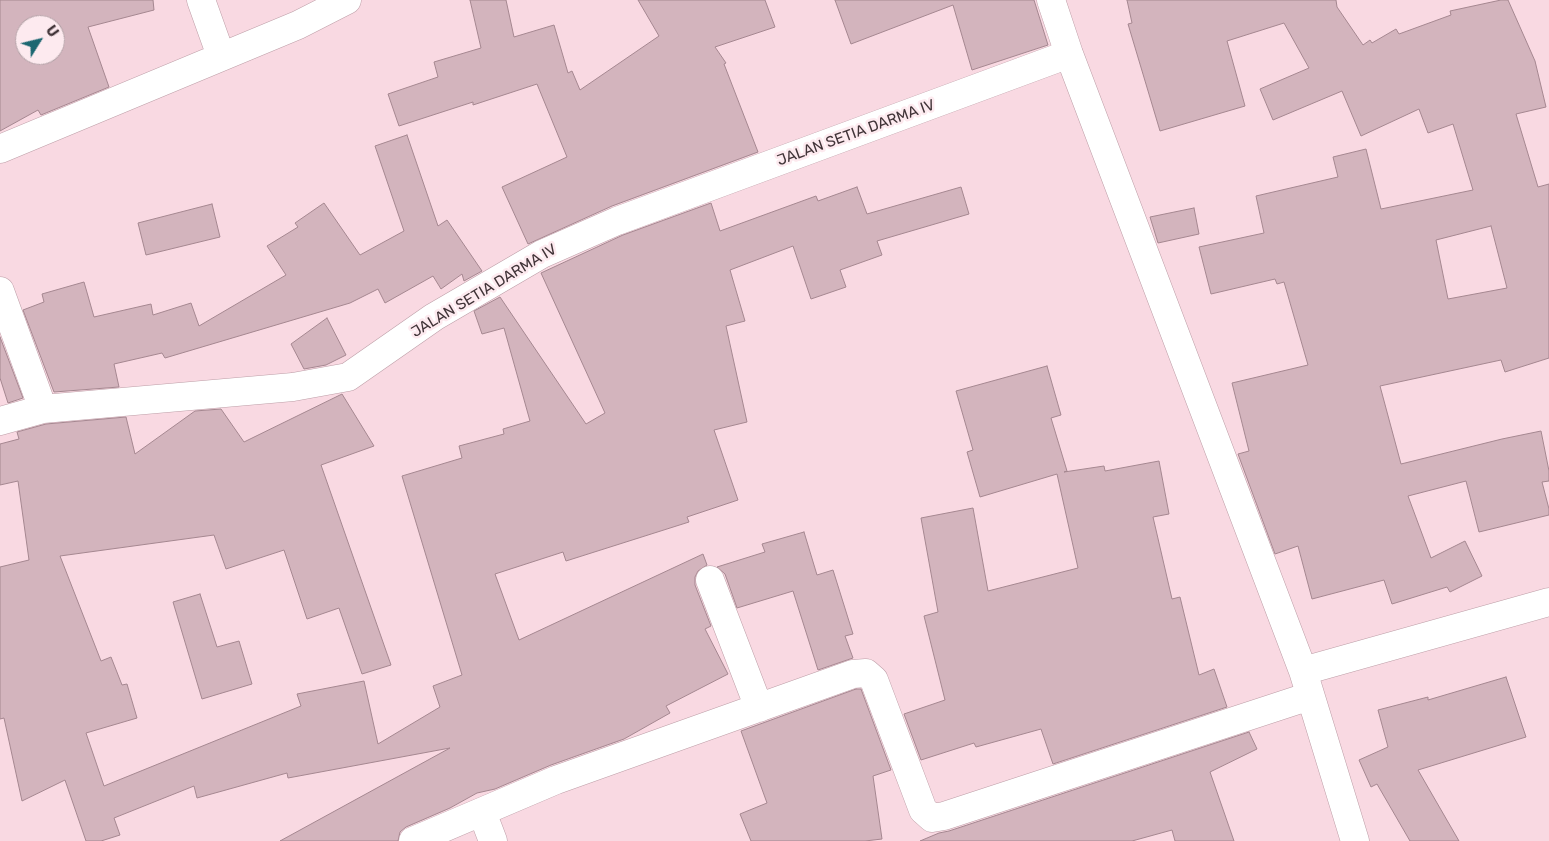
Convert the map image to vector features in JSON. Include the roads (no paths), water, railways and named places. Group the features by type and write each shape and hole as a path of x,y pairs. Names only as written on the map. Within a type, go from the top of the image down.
{"street":[{"path":"201,0 221,56"},
{"path":"0,148 298,25 347,0"},
{"path":"1051,0 1069,54 1307,684 1355,841"},
{"name":"JALAN SETIA DARMA IV","path":"0,421 43,409 293,387 348,377 434,317 542,254 616,221 1069,54"},
{"path":"0,291 43,409"},
{"path":"710,580 758,708"},
{"path":"413,841 556,780 853,674 866,673 874,680 923,810 932,818 944,816 1307,684 1549,602"},
{"path":"482,812 493,841"}]}
